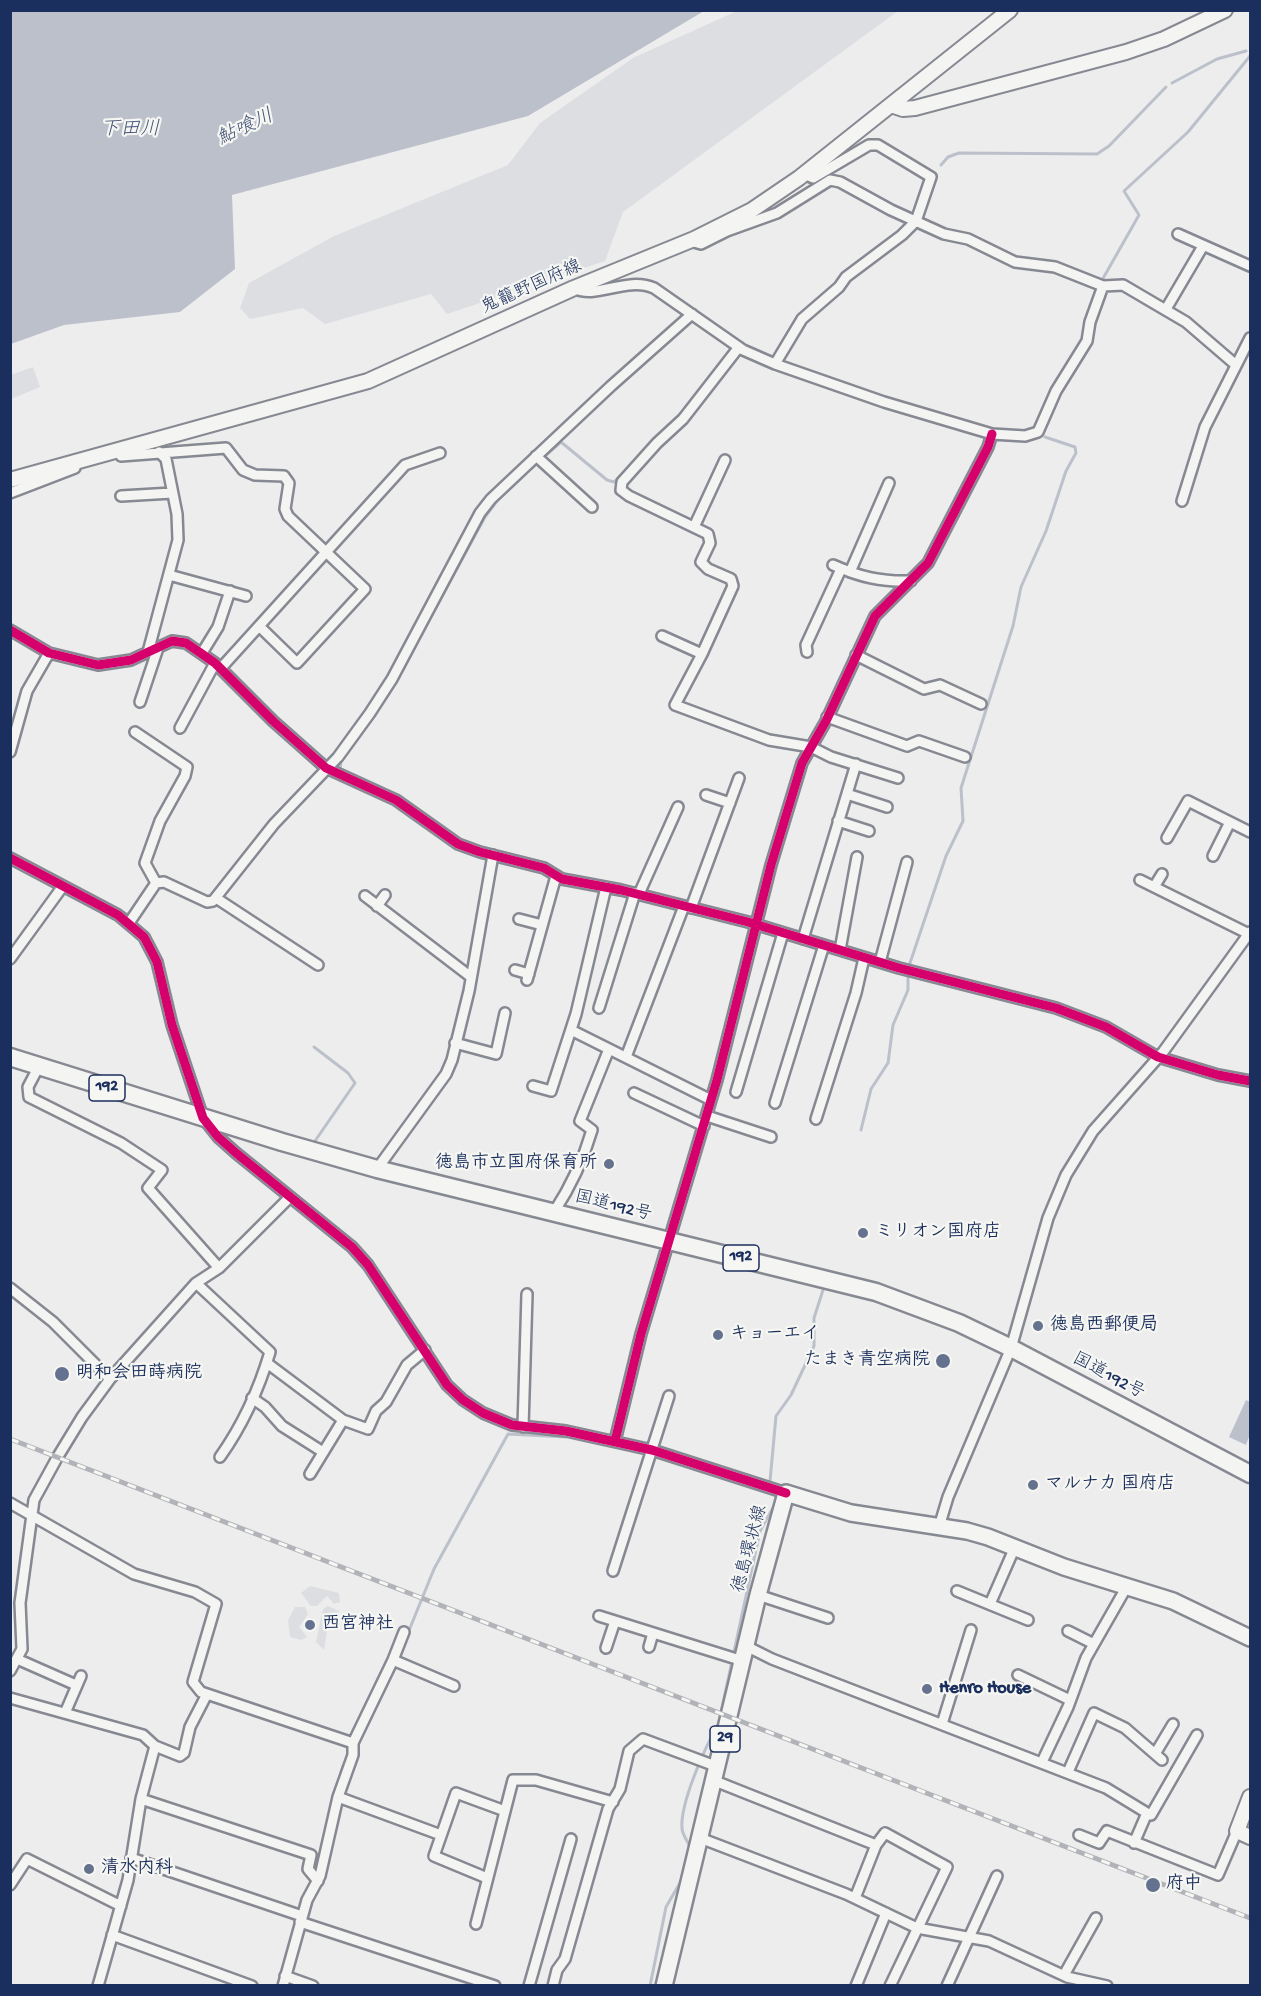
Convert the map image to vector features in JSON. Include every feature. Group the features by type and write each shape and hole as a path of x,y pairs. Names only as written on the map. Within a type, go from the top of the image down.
{"highway":[{"name":"国道192号","path":"10,1057 203,1118 377,1169 876,1292 959,1323 1011,1348 1251,1474"}],"main road":[{"name":"鬼籠野国府線","path":"10,480 368,381 574,288 690,241 752,210 804,174 1010,10"},
{"path":"891,105 903,109 915,108 1126,52 1164,39 1225,10"},
{"name":"徳島環状線","path":"664,1986 700,1838 709,1767 738,1655 758,1595 786,1493 851,1513 967,1531 1064,1567 1191,1609 1251,1638"},
{"path":"1251,1797 1238,1831 1251,1838"}],"street":[{"path":"775,364 802,319 839,287 846,277 902,235 916,221 931,177 878,145 869,145 813,178 804,174"},
{"path":"690,241 701,244 727,231 777,213 830,180 840,182 944,234 968,239 1014,262 1055,267 1103,286 1124,285 1186,322 1236,365"},
{"path":"1178,234 1251,266"},
{"path":"1166,309 1203,246"},
{"path":"574,288 584,293 642,283 654,288 739,347 775,364 884,402 992,434 1025,436 1038,432 1056,391 1087,341 1090,322 1103,286"},
{"path":"129,923 156,883 164,882 207,902 216,898 274,824 338,758 392,679 480,513 536,456 692,314"},
{"path":"1182,501 1205,427 1251,338"},
{"path":"739,347 683,420 657,443 622,482 621,490 629,496 708,534 710,543 701,562 708,569 731,579 733,586 702,654 675,705 769,740 811,747 856,765 898,778"},
{"path":"615,1441 641,1334 671,1241 711,1100 755,924 790,796 802,763 827,717 875,616 928,563 945,535 988,447 992,434"},
{"path":"10,493 86,463 98,456 105,459 131,453 226,448 243,470 255,475 284,476 289,483 285,509 288,516 365,589 297,663 259,626"},
{"path":"140,702 178,540 177,514 166,459 159,452"},
{"path":"180,728 218,665 259,626 405,465 440,453"},
{"path":"536,456 592,507"},
{"path":"694,527 725,460"},
{"path":"807,652 806,645 841,569 889,483"},
{"path":"121,496 172,493"},
{"path":"841,569 884,582 910,580"},
{"path":"169,575 246,596"},
{"path":"202,652 218,627 230,591"},
{"path":"10,630 49,652 98,665 131,660 172,641 186,643 218,665 280,728 326,768 396,800 458,844 544,868 556,876 755,924 864,958 1056,1008 1106,1027 1158,1057 1218,1075 1251,1081"},
{"path":"662,636 702,654"},
{"path":"10,752 27,691 49,652"},
{"path":"856,656 924,689 940,685 981,704"},
{"path":"827,717 907,746 919,741 965,756"},
{"path":"135,732 187,767 149,848 145,863 156,883"},
{"path":"803,939 856,765"},
{"path":"626,1057 739,778"},
{"path":"847,794 887,807"},
{"path":"706,795 730,803"},
{"path":"1167,837 1188,801 1251,832"},
{"path":"598,1008 637,894 678,807"},
{"path":"838,821 869,831"},
{"path":"1213,856 1230,822"},
{"path":"377,1169 446,1074 452,1060 471,977 493,855"},
{"path":"10,858 129,923 144,937 157,962 172,1025 203,1118 218,1137 352,1247 368,1265 447,1384 463,1400 501,1422 566,1431 652,1450 786,1493"},
{"path":"840,950 857,858"},
{"path":"880,962 907,862"},
{"path":"1154,887 1162,874"},
{"path":"515,970 528,977 556,876"},
{"path":"939,1527 948,1497 1011,1348 1048,1218 1062,1183 1093,1131 1158,1057 1250,933 1140,880"},
{"path":"10,959 63,886"},
{"path":"533,1086 551,1091 571,1030 606,887"},
{"path":"377,906 385,895"},
{"path":"365,896 471,977"},
{"path":"1194,907 1199,896"},
{"path":"216,898 318,965"},
{"path":"519,918 542,925"},
{"path":"736,1092 783,933"},
{"path":"775,1103 824,945"},
{"path":"816,1119 856,993 864,958"},
{"path":"455,1043 496,1054 505,1013"},
{"path":"571,1030 711,1100"},
{"path":"554,1212 576,1178 587,1149 592,1130 580,1121 609,1049"},
{"path":"39,1066 28,1087 29,1097 121,1143 162,1170 148,1188 219,1268"},
{"path":"634,1093 705,1121 771,1137"},
{"path":"10,1671 22,1649 20,1603 34,1500 57,1458 82,1417 110,1379 196,1283 219,1268 290,1197"},
{"path":"196,1283 270,1352 236,1435 220,1457"},
{"path":"10,1288 53,1322 110,1379"},
{"path":"523,1426 526,1294"},
{"path":"267,1363 343,1420 368,1429 376,1410 386,1402 407,1365 425,1350"},
{"path":"612,1571 669,1396"},
{"path":"252,1398 265,1407 282,1426 323,1452"},
{"path":"310,1474 343,1420"},
{"path":"10,1503 134,1574 195,1592 216,1604 193,1682 201,1692 353,1748"},
{"path":"990,1604 1015,1547"},
{"path":"1042,1762 1094,1644 1126,1588"},
{"path":"957,1591 1028,1620"},
{"path":"758,1595 828,1618"},
{"path":"599,1616 653,1633 687,1648 772,1659 1106,1788 1148,1813 1134,1843"},
{"path":"606,1648 615,1621"},
{"path":"942,1724 971,1630"},
{"path":"1068,1631 1094,1644"},
{"path":"313,1986 284,1981 301,1919 318,1881 338,1797 353,1748 396,1662 404,1632"},
{"path":"649,1647 653,1633"},
{"path":"17,1659 76,1685"},
{"path":"396,1662 454,1686"},
{"path":"1018,1675 1070,1700"},
{"path":"65,1713 81,1676"},
{"path":"10,1698 143,1735 155,1746 180,1756 184,1753 190,1727 207,1694"},
{"path":"1068,1772 1094,1713 1125,1728 1159,1757 1168,1728"},
{"path":"1151,1815 1197,1735"},
{"path":"553,1986 557,1970 565,1959 613,1802 620,1789 629,1751 643,1739 709,1767 876,1845"},
{"path":"98,1986 121,1906 141,1799 155,1746"},
{"path":"476,1924 513,1780 536,1780 613,1802"},
{"path":"488,1878 434,1856 456,1793 505,1811"},
{"path":"338,1797 441,1835"},
{"path":"141,1799 311,1855 308,1869 318,1881"},
{"path":"1079,1835 1099,1843 1107,1831 1218,1875 1238,1831"},
{"path":"855,1898 876,1845 885,1833 947,1867 890,1986"},
{"path":"700,1838 855,1898 917,1928 989,1941 1064,1976 1107,1986"},
{"path":"529,1986 571,1839"},
{"path":"131,1858 495,1986"},
{"path":"10,1885 15,1870 27,1859 121,1906"},
{"path":"947,1986 971,1938 997,1876"},
{"path":"856,1986 886,1914"},
{"path":"1064,1976 1096,1918"},
{"path":"112,1935 252,1986"}],"shaded area":[{"path":"737,11 898,11 623,212 605,261 447,314 431,294 325,324 303,308 250,319 240,308 249,283 334,236 508,165 540,123 633,58"},
{"path":"33,367 40,387 11,399 11,375"},
{"path":"310,1586 339,1593 340,1602 334,1604 327,1596 317,1606 311,1606 301,1593"},
{"path":"328,1606 339,1611 338,1624 327,1631 324,1650 316,1642 323,1609"},
{"path":"295,1607 305,1607 308,1614 299,1627 307,1637 301,1640 290,1637 288,1620"}],"water":[{"name":"下田川","path":"11,10 704,11 528,116 232,195 235,269 180,312 64,325 11,344"},
{"path":"1246,1400 1250,1402 1250,1434 1246,1445 1229,1437"}],"waterway":[{"path":"1172,83 1217,59 1246,51"},
{"path":"1101,282 1139,215 1124,191 1188,132 1250,56"},
{"path":"941,165 948,157 959,153 1097,154 1109,146 1166,87"},
{"path":"806,310 823,295"},
{"path":"705,384 731,349"},
{"path":"909,966 946,856 963,821 961,788 1013,626 1021,587 1046,531 1066,471 1076,453 1075,447 1045,437"},
{"path":"545,456 561,442 607,480 614,482 630,466"},
{"path":"340,771 341,760 396,681 485,517 497,501 535,465"},
{"path":"100,901 131,916"},
{"path":"861,1130 871,1089 888,1063 893,1025 908,990 908,974"},
{"path":"314,1047 348,1073 355,1083 315,1141"},
{"path":"770,1481 776,1416 791,1395 814,1346 814,1318 824,1287"},
{"path":"408,1633 434,1569 508,1434 566,1437"},
{"path":"691,1849 682,1831 685,1805 700,1761 718,1726 760,1531 774,1506"},
{"path":"356,1747 396,1664"},
{"path":"338,1784 343,1766 350,1754"},
{"path":"650,1986 666,1907 684,1876"}],"railway":[{"path":"10,1439 1250,1918"}],"cycle path":[{"path":"615,1441 641,1334 717,1080 771,865 802,763 826,721 875,616 928,563 988,447 992,434"},
{"path":"10,630 49,653 98,665 131,660 172,641 186,643 215,663 273,721 326,768 396,800 458,844 544,868 562,879 621,890 748,922 899,968 1056,1008 1106,1027 1158,1057 1218,1075 1250,1081"},
{"path":"10,858 118,915 144,937 157,962 172,1025 203,1118 218,1137 236,1153 352,1247 368,1265 447,1385 463,1400 483,1413 512,1425 566,1431 652,1450 786,1493"}],"place":[{"name":"徳島市立国府保育所","path":"609,1164"},
{"name":"ミリオン国府店","path":"863,1233"},
{"name":"徳島西郵便局","path":"1038,1326"},
{"name":"キョーエイ","path":"718,1335"},
{"name":"たまき青空病院","path":"943,1361"},
{"name":"明和会田蒔病院","path":"62,1374"},
{"name":"マルナカ 国府店","path":"1033,1485"},
{"name":"西宮神社","path":"310,1625"},
{"name":"Henro House","path":"927,1689"},
{"name":"清水内科","path":"89,1869"},
{"name":"府中","path":"1153,1885"}],"water label":[{"name":"鮎喰川","path":"246,129"}]}
